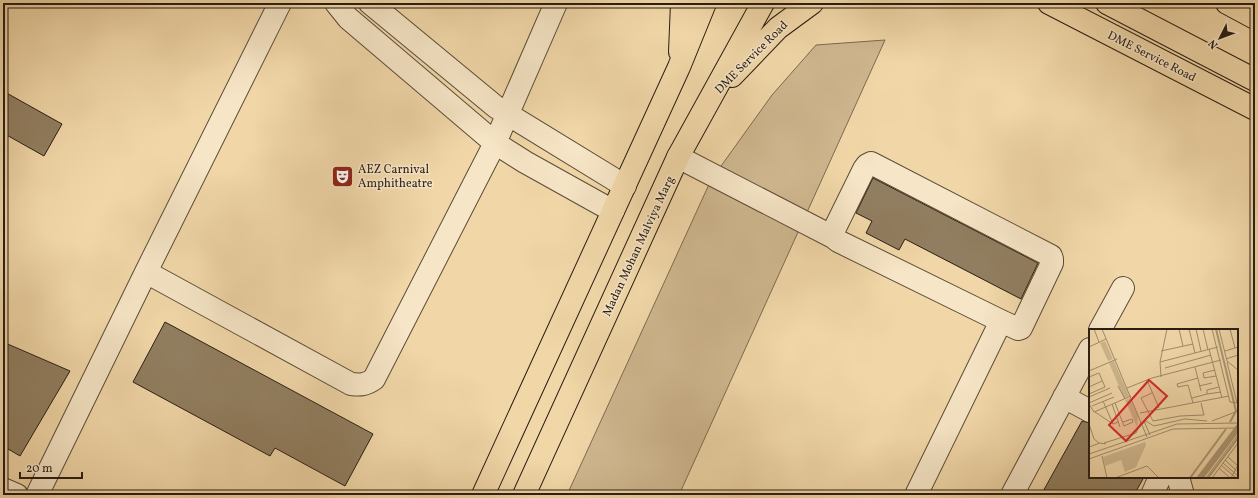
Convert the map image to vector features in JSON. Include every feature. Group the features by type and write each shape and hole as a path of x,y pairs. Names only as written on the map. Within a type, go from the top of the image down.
{"main road":[{"path":"679,67 682,3"},
{"path":"483,495 679,67 706,3"},
{"name":"Madan Mohan Malviya Marg","path":"524,495 678,157 763,3"},
{"name":"DME Service Road","path":"711,98 778,28 812,3"},
{"name":"DME Service Road","path":"1049,3 1255,109"},
{"path":"1107,3 1255,80"},
{"path":"1227,3 1255,18"}],"street":[{"path":"37,495 280,3"},
{"path":"336,3 348,18 495,143 525,162 613,211"},
{"path":"370,3 496,107 625,186"},
{"path":"146,272 351,384 360,386 367,384 374,379 495,143 556,3"},
{"path":"678,157 833,237 838,241 1018,329 1021,328 1052,263 1051,256 871,164 864,168 833,232 833,237"},
{"path":"1101,329 1123,288"},
{"path":"916,495 1001,321"},
{"path":"1012,495 1089,351"},
{"path":"1064,398 1089,410"},
{"path":"1152,495 1160,478"},
{"path":"1178,478 1183,495"},
{"path":"3,489 17,495"}],"shaded area":[{"path":"885,40 679,495 567,495 711,180 772,95 816,45"}],"building":[{"path":"3,91 62,124 44,156 3,133"},
{"path":"873,178 1038,263 1021,299 905,239 899,250 866,233 872,221 856,213"},
{"path":"165,322 373,434 345,486 275,448 270,456 133,382"},
{"path":"3,342 70,371 20,456 3,446"},
{"path":"1082,421 1089,423 1089,478 1143,478 1134,495 1041,495"}],"place":[{"name":"AEZ Carnival Amphitheatre","path":"342,176"}]}
